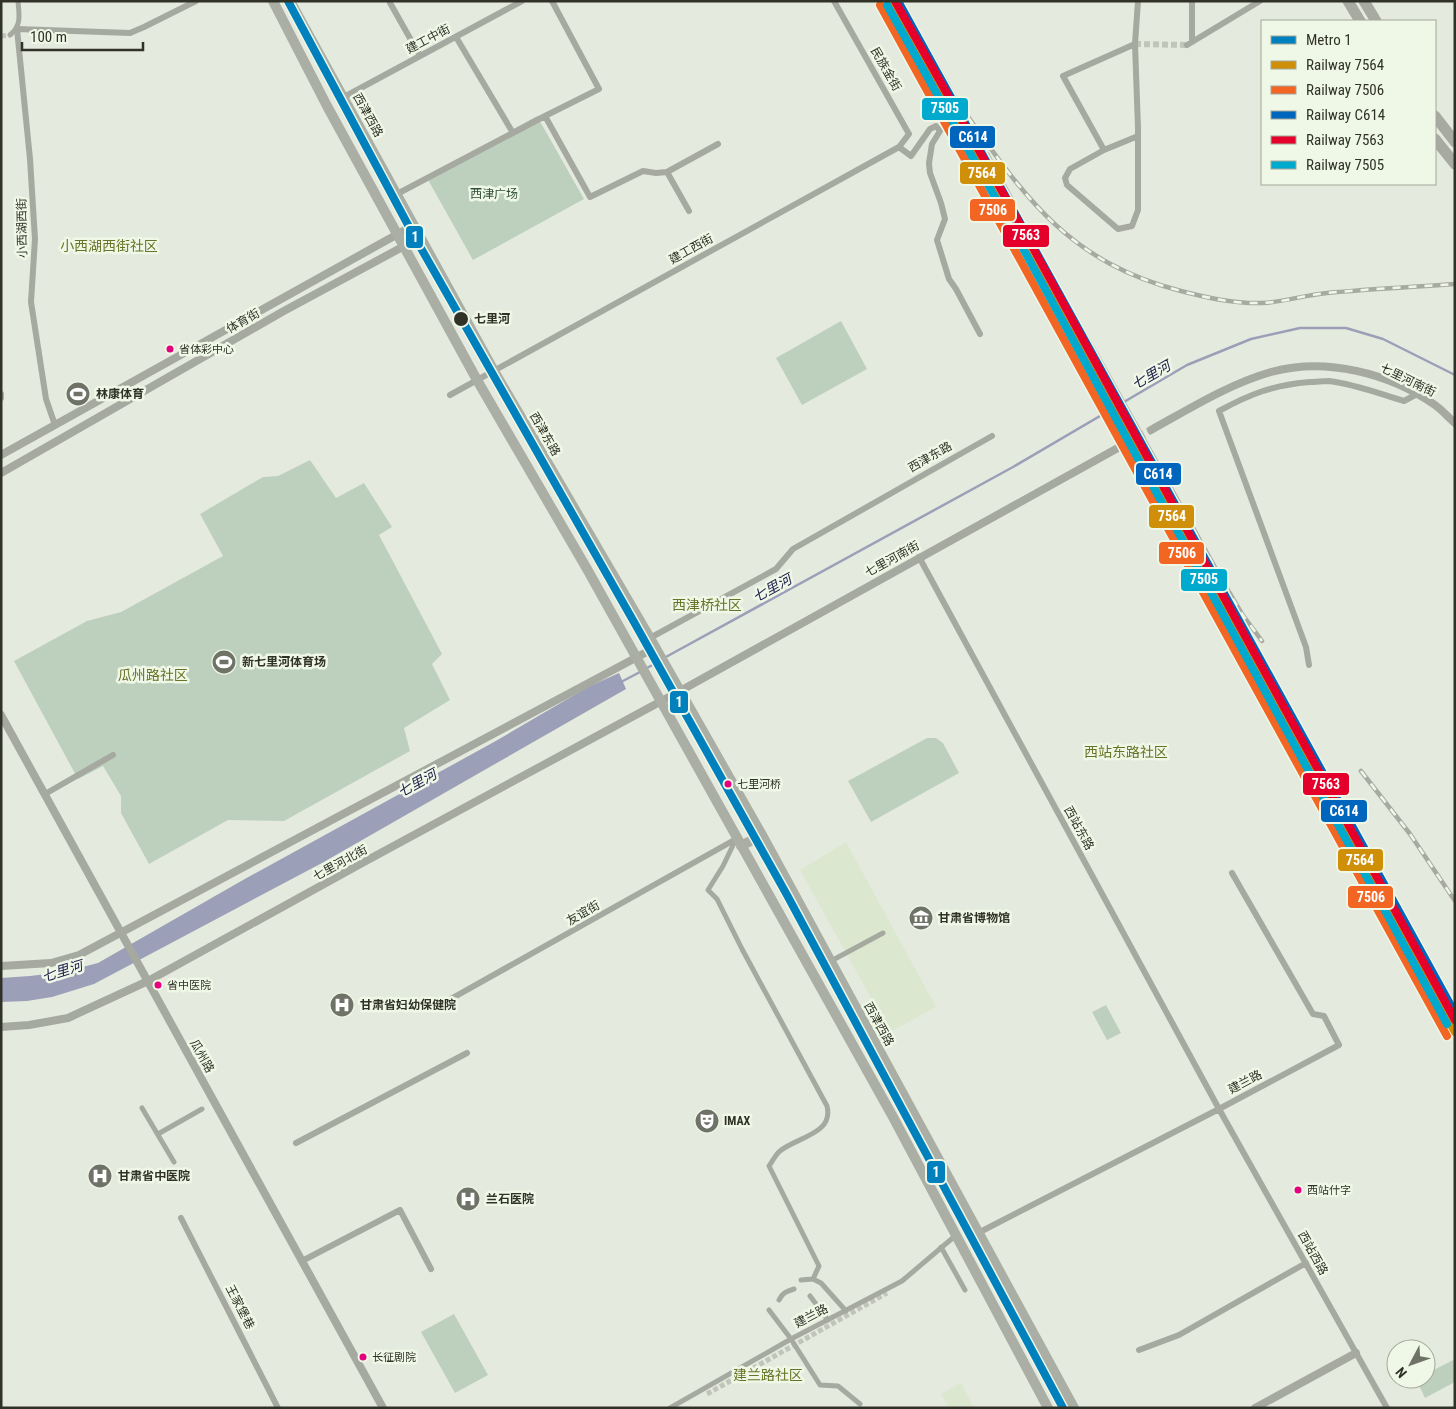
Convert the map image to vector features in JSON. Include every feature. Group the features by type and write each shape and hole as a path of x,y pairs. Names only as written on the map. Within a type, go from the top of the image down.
{"highway":[{"path":"1348,1 1359,20"},
{"path":"1364,1 1375,20"},
{"path":"1436,117 1455,142"},
{"path":"1436,140 1455,164"}],"main road":[{"path":"273,1 327,106 477,380 639,660 738,842 893,1117 1048,1408"},
{"name":"西津西路","path":"290,1 422,239"},
{"name":"西津东路","path":"422,239 494,371 655,646"},
{"name":"西津西路","path":"655,646 762,836 1074,1408"},
{"path":"738,842 762,836"}],"street":[{"path":"10,35 17,29 19,18 18,1"},
{"path":"17,29 130,33 196,1"},
{"path":"389,1 420,56"},
{"name":"建工中街","path":"344,97 522,1"},
{"path":"397,194 599,89 552,1"},
{"name":"民族金街","path":"834,1 910,134 899,147"},
{"path":"1138,1 1136,44 1138,136 1138,210 1132,226 1118,229 1067,185 1065,178 1070,169 1104,150 1138,136"},
{"path":"1192,1 1189,44 1260,1"},
{"name":"小西湖西街","path":"17,29 35,231 31,302 46,399 55,425"},
{"path":"456,37 513,133"},
{"path":"1104,150 1063,76 1136,44"},
{"path":"545,116 590,197 643,171 656,174 668,172 718,144"},
{"path":"899,147 911,156 930,129 936,126 940,131 939,135 934,138 929,163 930,173 945,220 938,240 949,278 980,334"},
{"name":"建工西街","path":"450,395 899,147"},
{"path":"668,172 689,211"},
{"name":"体育街","path":"1,455 414,225"},
{"name":"体育街","path":"1,473 282,312 422,239"},
{"name":"七里河南街","path":"1151,430 1233,387 1272,372 1290,368 1326,367 1348,369 1388,380 1417,394 1436,406 1455,422"},
{"path":"1309,664 1306,647 1219,411 1270,387 1292,383 1328,381 1404,401 1417,394"},
{"name":"西津东路","path":"655,646 776,569 793,549 992,436"},
{"name":"七里河南街","path":"680,691 1116,449"},
{"name":"西站东路","path":"919,557 1219,1109"},
{"path":"1,966 51,963 79,955 639,660 655,646"},
{"name":"七里河北街","path":"1,1027 28,1025 68,1018 148,981 680,691"},
{"name":"瓜州路","path":"1,715 383,1408"},
{"path":"45,794 113,755"},
{"path":"738,842 708,890 717,899 829,1111 823,1127 780,1151 768,1166 819,1266 813,1279"},
{"name":"友谊街","path":"440,1005 738,842"},
{"name":"建兰路","path":"978,1233 1339,1045 1324,1016 1313,1014 1232,873"},
{"path":"830,962 883,933"},
{"path":"296,1142 467,1053"},
{"path":"142,1108 174,1162"},
{"path":"158,1134 202,1109"},
{"name":"西站西路","path":"1219,1109 1387,1408"},
{"path":"302,1261 400,1210 431,1268"},
{"name":"王家堡巷","path":"181,1218 278,1408"},
{"name":"建兰路","path":"670,1408 791,1339 902,1280 955,1236"},
{"path":"941,1247 965,1290"},
{"path":"1138,1350 1179,1335 1306,1263"},
{"path":"801,1280 813,1279 846,1311"},
{"path":"779,1300 788,1290 794,1289"},
{"path":"810,1296 828,1320"},
{"path":"769,1310 791,1339 820,1385 838,1386 860,1404"},
{"path":"1255,1408 1356,1353"}],"green space":[{"name":"西津广场","path":"537,116 584,199 473,260 427,178"},
{"path":"841,321 867,369 802,405 776,358"},
{"name":"新七里河体育场","path":"310,460 336,498 364,483 392,527 379,535 442,654 432,664 450,700 404,728 410,751 284,821 228,820 149,864 121,813 121,796 103,766 78,779 14,661 87,621 121,612 223,556 200,514 263,477 278,476"},
{"path":"927,738 936,738 943,743 959,773 871,822 848,781"},
{"path":"1106,1005 1121,1033 1107,1040 1092,1012"},
{"path":"454,1314 488,1375 455,1393 421,1332"},
{"path":"1455,1359 1455,1382 1425,1398 1421,1389 1436,1389 1436,1369"}],"shaded area":[{"path":"846,842 936,1007 890,1032 800,870"},
{"path":"961,1383 974,1408 949,1408 941,1394"}],"water":[{"path":"619,673 626,689 322,863 94,984 52,997 27,1001 1,1002 1,978 63,972 98,963 243,880 494,742 588,687"}],"waterway":[{"name":"七里河","path":"664,658 1013,467 1187,365 1251,339 1300,328 1346,328 1383,339 1455,375"},
{"name":"七里河","path":"645,669 660,661"},
{"name":"七里河","path":"621,682 640,672"}],"tunnel":[{"path":"1,36 10,35"},
{"path":"1135,44 1187,45"},
{"path":"1116,449 1151,430"},
{"path":"707,1394 887,1293"}],"railway":[{"path":"901,1 962,110"},
{"path":"959,104 1027,196 1051,221 1077,243 1107,262 1141,278 1201,296 1253,303 1327,293 1455,284"},
{"path":"987,154 1012,200"},
{"path":"1004,195 1098,357 1222,580 1242,614 1262,641"},
{"path":"1361,771 1410,834 1455,901"}],"metro line":[{"name":"1","path":"288,1 414,236 787,895 1063,1408"}],"rail line":[{"name":"7564","path":"888,1 1455,1032"},
{"name":"7563","path":"895,1 1004,195 1455,1020"},
{"name":"C614","path":"898,1 1455,1013"},
{"name":"7506","path":"880,5 1447,1036"},
{"name":"7505","path":"887,5 996,199 1447,1024"}],"place":[{"name":"七里河","path":"461,319"},
{"name":"省体彩中心","path":"170,349"},
{"name":"林康体育","path":"78,394"},
{"name":"新七里河体育场","path":"224,662"},
{"name":"七里河桥","path":"728,784"},
{"name":"甘肃省博物馆","path":"921,918"},
{"name":"省中医院","path":"158,985"},
{"name":"甘肃省妇幼保健院","path":"342,1005"},
{"name":"IMAX","path":"707,1121"},
{"name":"甘肃省中医院","path":"100,1176"},
{"name":"西站什字","path":"1298,1190"},
{"name":"兰石医院","path":"468,1199"},
{"name":"长征剧院","path":"363,1357"}],"district":[{"name":"小西湖西街社区","path":"109,246"},
{"name":"西津桥社区","path":"707,605"},
{"name":"瓜州路社区","path":"153,675"},
{"name":"西站东路社区","path":"1126,752"},
{"name":"建兰路社区","path":"768,1375"}]}
